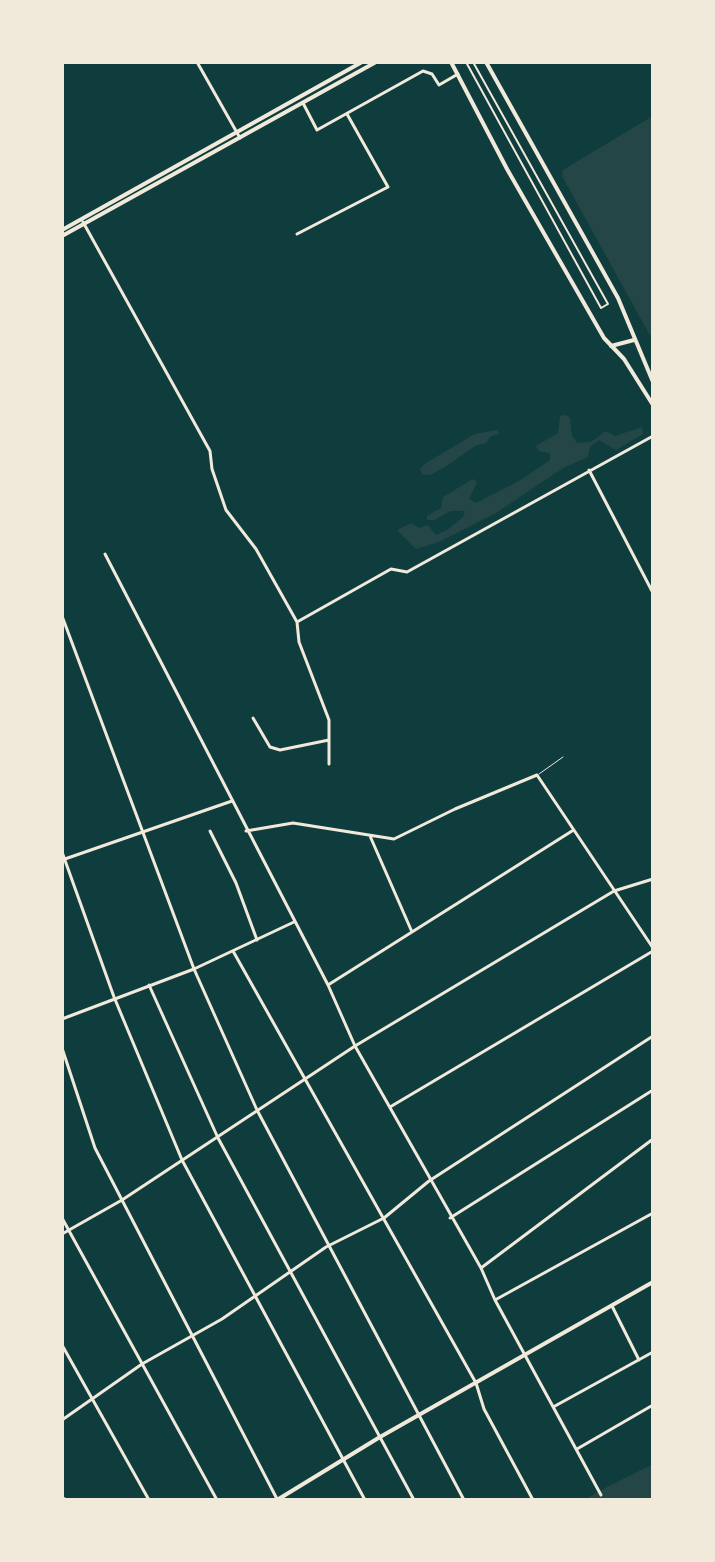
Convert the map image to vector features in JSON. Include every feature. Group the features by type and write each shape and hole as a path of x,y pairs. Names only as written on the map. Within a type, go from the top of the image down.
{"main road":[{"path":"83,222 362,62"},
{"path":"62,233 376,62"},
{"path":"451,62 512,179 611,346 653,405"},
{"path":"486,62 618,298 653,382"},
{"path":"611,346 634,340"},
{"path":"276,1500 380,1437 653,1282"}],"street":[{"path":"197,62 240,138"},
{"path":"466,62 601,308 608,304 473,62"},
{"path":"303,103 317,130 423,71 432,74 439,85 458,74"},
{"path":"297,234 388,187 347,114"},
{"path":"83,222 210,451 212,469 226,510 256,549 297,622 299,642 329,720 329,764"},
{"path":"562,237 568,233"},
{"path":"297,622 391,569 407,572 653,436"},
{"path":"589,470 653,593"},
{"path":"105,554 328,985 355,1046 481,1268 495,1300 601,1495"},
{"path":"62,616 194,969 257,1110 326,1247 464,1500"},
{"path":"253,718 270,747 280,750 329,740"},
{"path":"246,831 293,823 394,839 455,809 537,775 653,950 390,1107"},
{"path":"63,859 232,801"},
{"path":"210,831 236,883 257,940"},
{"path":"328,985 572,831"},
{"path":"369,834 412,932"},
{"path":"62,852 114,997 182,1160 365,1500"},
{"path":"62,1234 122,1200 355,1046 614,891 653,879"},
{"path":"62,1019 194,969 294,922"},
{"path":"233,951 476,1383 484,1409 533,1500"},
{"path":"149,985 218,1138 414,1500"},
{"path":"62,1420 142,1364 222,1319 326,1247 384,1218 429,1181 653,1036"},
{"path":"62,1048 95,1148 276,1500"},
{"path":"450,1218 653,1090"},
{"path":"481,1268 653,1139"},
{"path":"495,1300 653,1213"},
{"path":"62,1218 217,1500"},
{"path":"612,1305 639,1360"},
{"path":"62,1345 149,1500"},
{"path":"555,1406 653,1352"},
{"path":"577,1449 653,1405"}],"lane":[{"path":"537,775 563,757"}],"shaded area":[{"path":"653,116 653,341 562,176 563,170"},
{"path":"560,416 570,418 572,436 577,443 591,442 606,431 615,436 642,427 643,434 616,450 599,440 590,447 588,457 563,468 496,513 439,542 416,549 397,530 411,523 419,528 428,525 436,535 447,530 463,517 465,511 451,511 434,520 427,520 427,516 441,508 443,497 473,479 477,482 469,499 476,503 519,481 550,460 550,453 539,451 536,446 558,433"},
{"path":"497,430 499,434 491,436 486,443 475,446 430,475 422,474 420,469 426,463 475,434"},
{"path":"653,1464 653,1500 584,1500 607,1487"}]}
